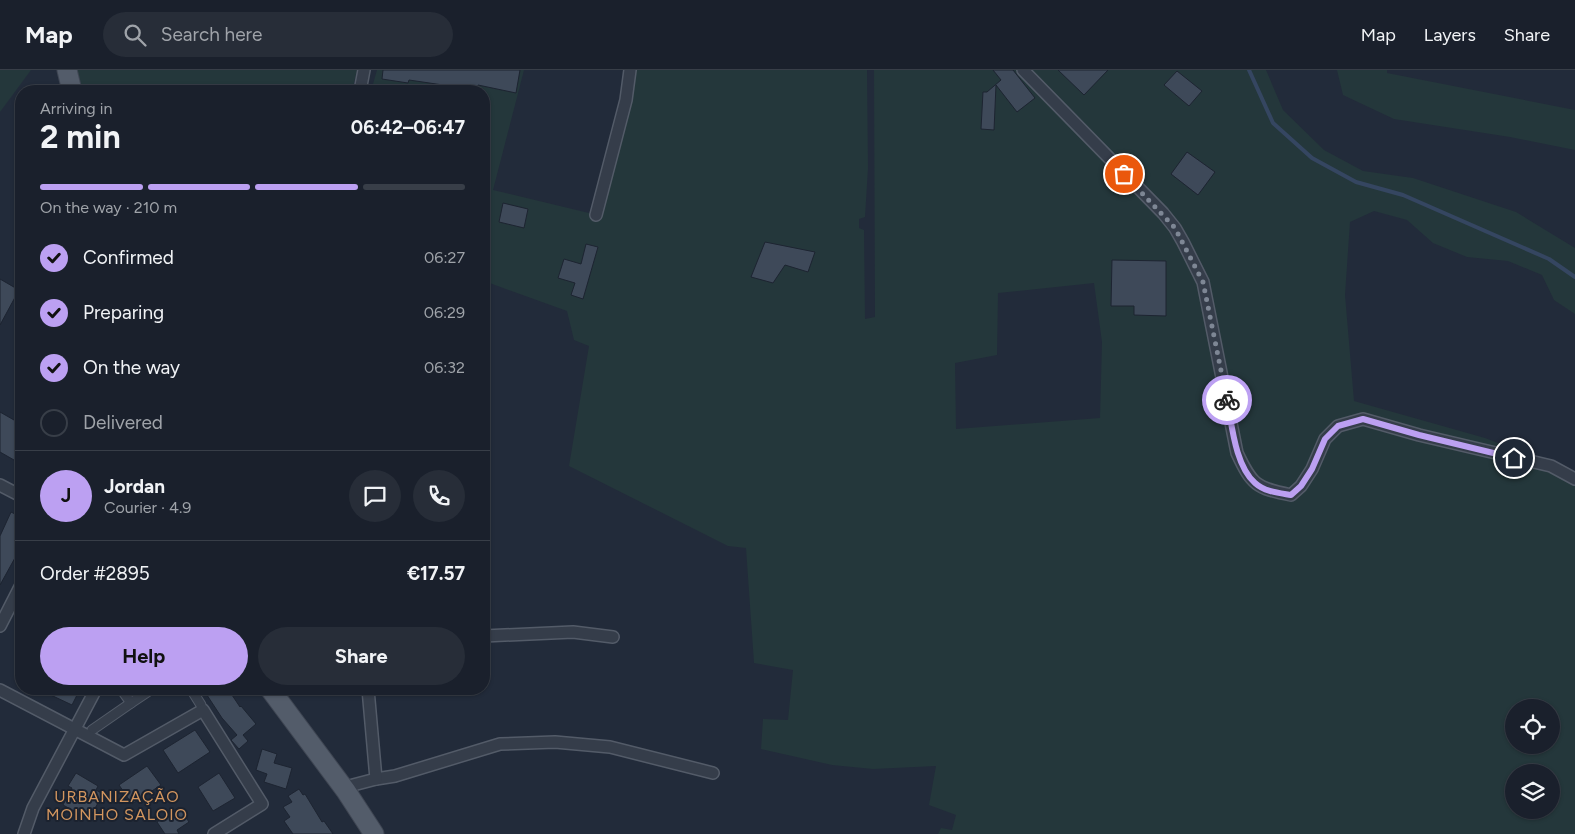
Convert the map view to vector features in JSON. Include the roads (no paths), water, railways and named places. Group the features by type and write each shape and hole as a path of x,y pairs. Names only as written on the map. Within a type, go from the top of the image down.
{"main road":[{"path":"67,70 71,85"},
{"path":"274,695 346,791 374,834"}],"street":[{"path":"361,85 364,70"},
{"path":"596,215 626,100 630,70"},
{"path":"1023,70 1163,213 1183,242 1203,282 1237,453 1255,484 1268,491 1291,495 1301,486 1312,469 1325,439 1338,426 1363,419 1419,435 1551,466 1575,479"},
{"path":"0,485 15,493"},
{"path":"0,626 15,597"},
{"path":"490,636 573,632 613,637"},
{"path":"0,690 124,755 203,710 262,804 214,834"},
{"path":"24,834 33,808 93,695"},
{"path":"125,695 131,703"},
{"path":"92,730 143,695"},
{"path":"195,695 201,705"},
{"path":"369,695 376,779"},
{"path":"346,791 353,785 395,776 500,744 554,742 610,747 713,774"}],"waterway":[{"path":"1249,70 1273,123 1312,158 1356,182 1403,195 1549,259 1575,277"}],"district":[{"name":"URBANIZAÇÃO MOINHO SALOIO","path":"117,805"}]}
